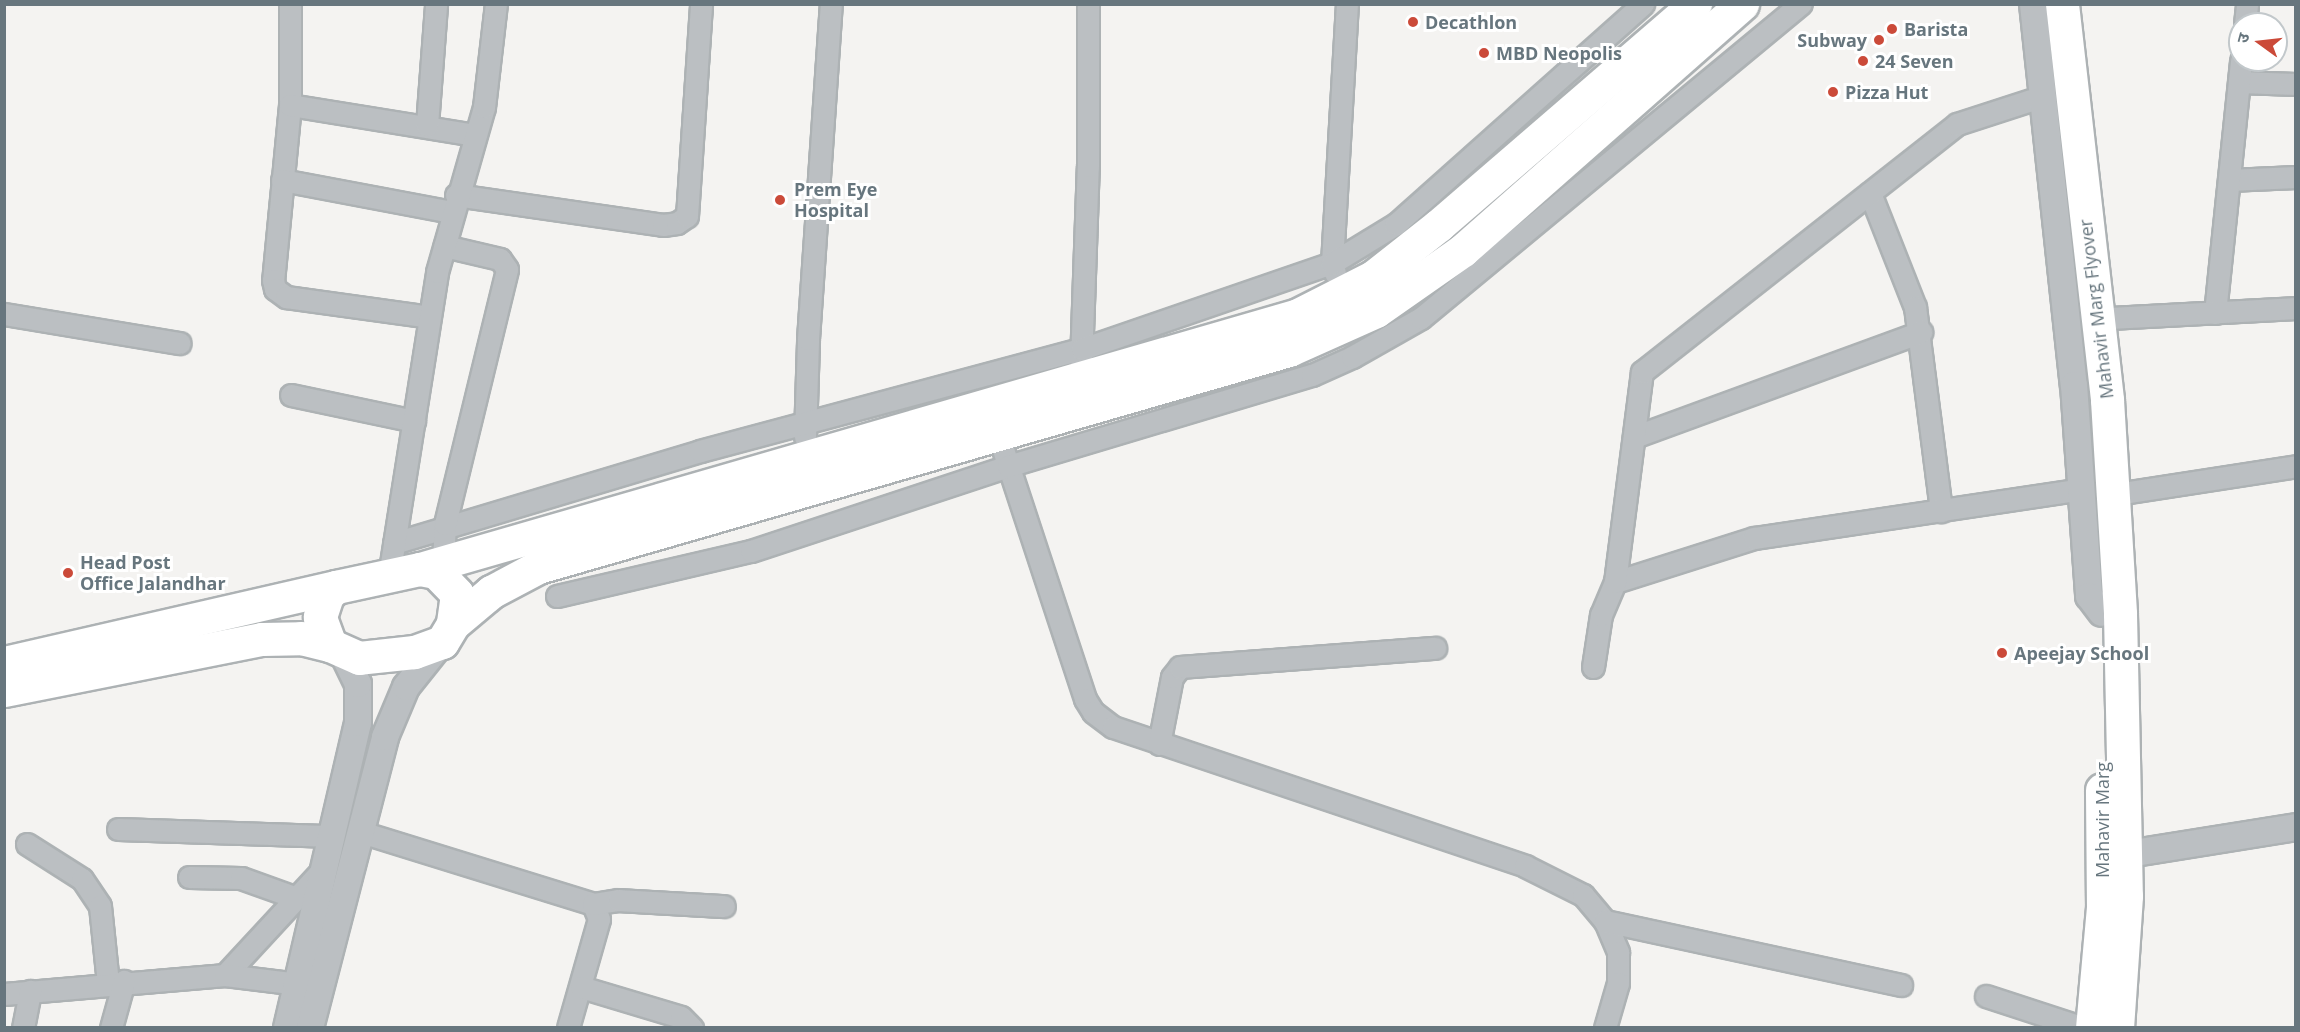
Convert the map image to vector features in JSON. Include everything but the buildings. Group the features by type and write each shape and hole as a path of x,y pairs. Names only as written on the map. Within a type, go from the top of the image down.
{"main road":[{"path":"1388,272 1439,225 1695,4"},
{"path":"4,663 417,569 805,456 1081,364 1298,315 1388,272 1492,201 1713,4"},
{"path":"4,690 262,639 302,639 359,658 387,657 448,633 491,592 538,567 1289,350 1376,311 1462,250 1742,4"},
{"name":"Mahavir Marg Flyover","path":"2047,4 2110,602"},
{"name":"Mahavir Marg Flyover","path":"2062,4 2107,399 2110,602"},
{"path":"417,569 436,572 450,582 457,594 448,633"},
{"path":"336,587 327,595 320,617 337,649"},
{"name":"Mahavir Marg","path":"2110,602 2114,856 2122,995 2117,1028"},
{"path":"4,646 37,657"},
{"name":"Mahavir Marg","path":"2092,1028 2103,908 2114,856"}],"street":[{"path":"290,4 290,105 273,280 279,294 430,317"},
{"path":"427,125 436,4"},
{"path":"394,543 430,317 444,246 489,81 496,4"},
{"path":"282,180 454,203 663,225 678,223 687,216 701,4"},
{"path":"805,456 831,4"},
{"path":"1081,364 1088,166 1088,4"},
{"path":"1342,294 1332,263 1347,4"},
{"path":"394,543 445,524 806,423 1081,364 1332,263 1396,224 1643,4"},
{"path":"557,596 751,551 1008,466 1312,375 1396,336 1801,4"},
{"path":"2033,4 2074,385 2089,596 2110,602 2129,599 2129,492 2075,4"},
{"path":"2215,313 2239,72"},
{"path":"2238,82 2295,84"},
{"path":"1593,667 1601,615 1615,582 1640,379 1646,368 1957,124 2043,96"},
{"path":"290,105 427,125 476,135"},
{"path":"2229,180 2295,177"},
{"path":"1870,193 1915,307 1921,332 1941,511"},
{"path":"394,543 417,569 445,524 507,269 500,259 444,246"},
{"path":"2111,318 2295,308"},
{"path":"4,314 180,343"},
{"path":"1634,437 1921,332"},
{"path":"291,395 414,421"},
{"path":"998,434 1086,699 1093,712 1113,728 1525,866 1583,895 1605,921 1618,952 1618,983 1605,1028"},
{"path":"2129,492 2295,466"},
{"path":"1615,582 1754,538 2081,489"},
{"path":"310,1028 385,737 406,687 448,633"},
{"path":"1159,744 1172,677 1180,668 1435,648"},
{"path":"287,1028 358,723 358,684 337,649"},
{"path":"2114,856 2295,827"},
{"path":"118,829 333,836"},
{"path":"361,832 592,904 619,900 724,906"},
{"path":"27,844 82,879 100,906 116,982 111,1028"},
{"path":"225,975 294,897 326,866"},
{"path":"189,877 242,878 294,897"},
{"path":"568,1028 599,919 592,904"},
{"path":"1605,921 1901,985"},
{"path":"4,993 116,982 225,975 298,984"},
{"path":"581,987 681,1017 692,1028"},
{"path":"23,1028 30,991"},
{"path":"1986,996 2084,1028"}],"place":[{"name":"Decathlon","path":"1413,22"},
{"name":"Barista","path":"1892,29"},
{"name":"Subway","path":"1879,40"},
{"name":"MBD Neopolis","path":"1484,53"},
{"name":"24 Seven","path":"1863,61"},
{"name":"Pizza Hut","path":"1833,92"},
{"name":"Prem Eye Hospital","path":"780,200"},
{"name":"Head Post Office Jalandhar","path":"68,573"},
{"name":"Apeejay School","path":"2002,653"}]}
